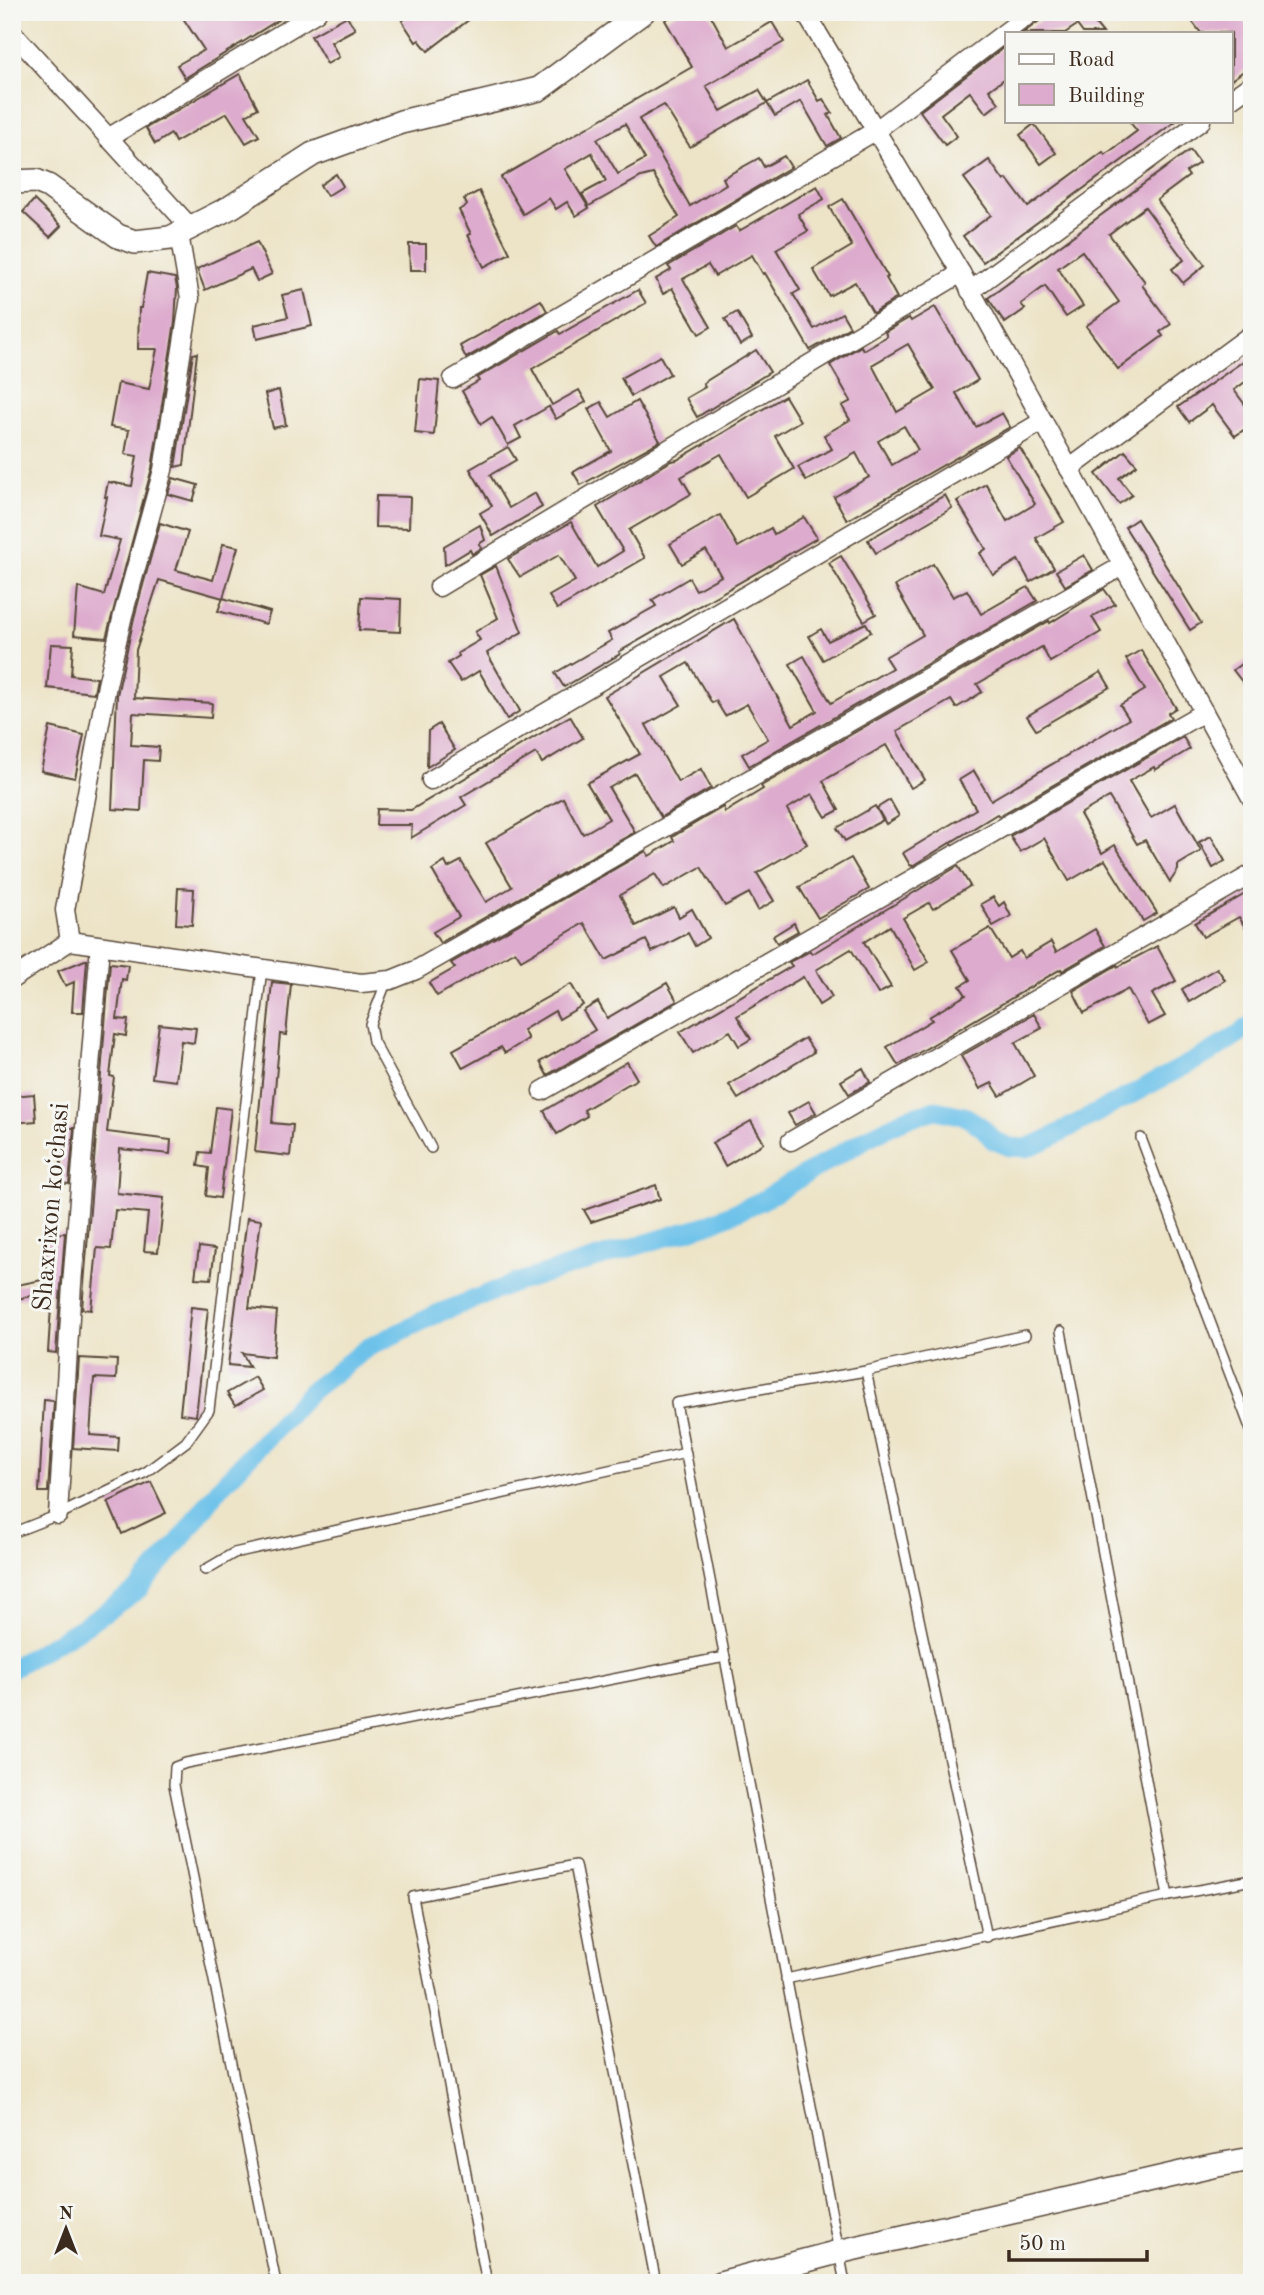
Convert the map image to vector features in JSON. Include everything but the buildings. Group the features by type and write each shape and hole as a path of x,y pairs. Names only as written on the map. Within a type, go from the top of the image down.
{"street":[{"path":"108,138 317,12"},
{"path":"12,182 36,181 48,186 118,236 135,242 170,238 231,207 313,154 401,122 539,89 643,12"},
{"path":"805,12 971,291 1252,799"},
{"path":"453,379 875,131 1031,12"},
{"path":"12,32 157,188 185,231 190,298 163,470 122,615 65,910 70,941"},
{"path":"1232,98 1252,84"},
{"path":"971,291 1200,122"},
{"path":"439,587 961,274"},
{"path":"1069,469 1252,334"},
{"path":"431,780 1042,421"},
{"path":"12,979 70,941 361,982 387,980 416,970 1122,566"},
{"path":"541,1091 1204,712"},
{"path":"791,1141 1252,874"},
{"name":"Shaxrixon koʻchasi","path":"58,1515 72,1284 100,946"},
{"path":"720,2283 838,2252 1252,2159"}],"lane":[{"path":"12,1533 58,1515 146,1472 186,1442 209,1410 262,967"},
{"path":"387,980 370,1024 373,1041 431,1148"},
{"path":"1141,1138 1252,1433"},
{"path":"1061,1331 1168,1896"},
{"path":"845,2283 676,1403 866,1371 1025,1335"},
{"path":"866,1371 986,1937"},
{"path":"205,1570 234,1553 686,1453"},
{"path":"276,2283 174,1785 175,1767 725,1657"},
{"path":"487,2283 413,1896 575,1865 656,2283"},
{"path":"786,1979 1252,1880"}],"waterway":[{"path":"12,1668 84,1626 139,1589 221,1486 311,1391 367,1348 439,1313 515,1283 706,1225 761,1201 867,1138 907,1118 935,1110 965,1116 983,1128 993,1140 1010,1147 1026,1148 1046,1140 1211,1052 1252,1025"}]}
